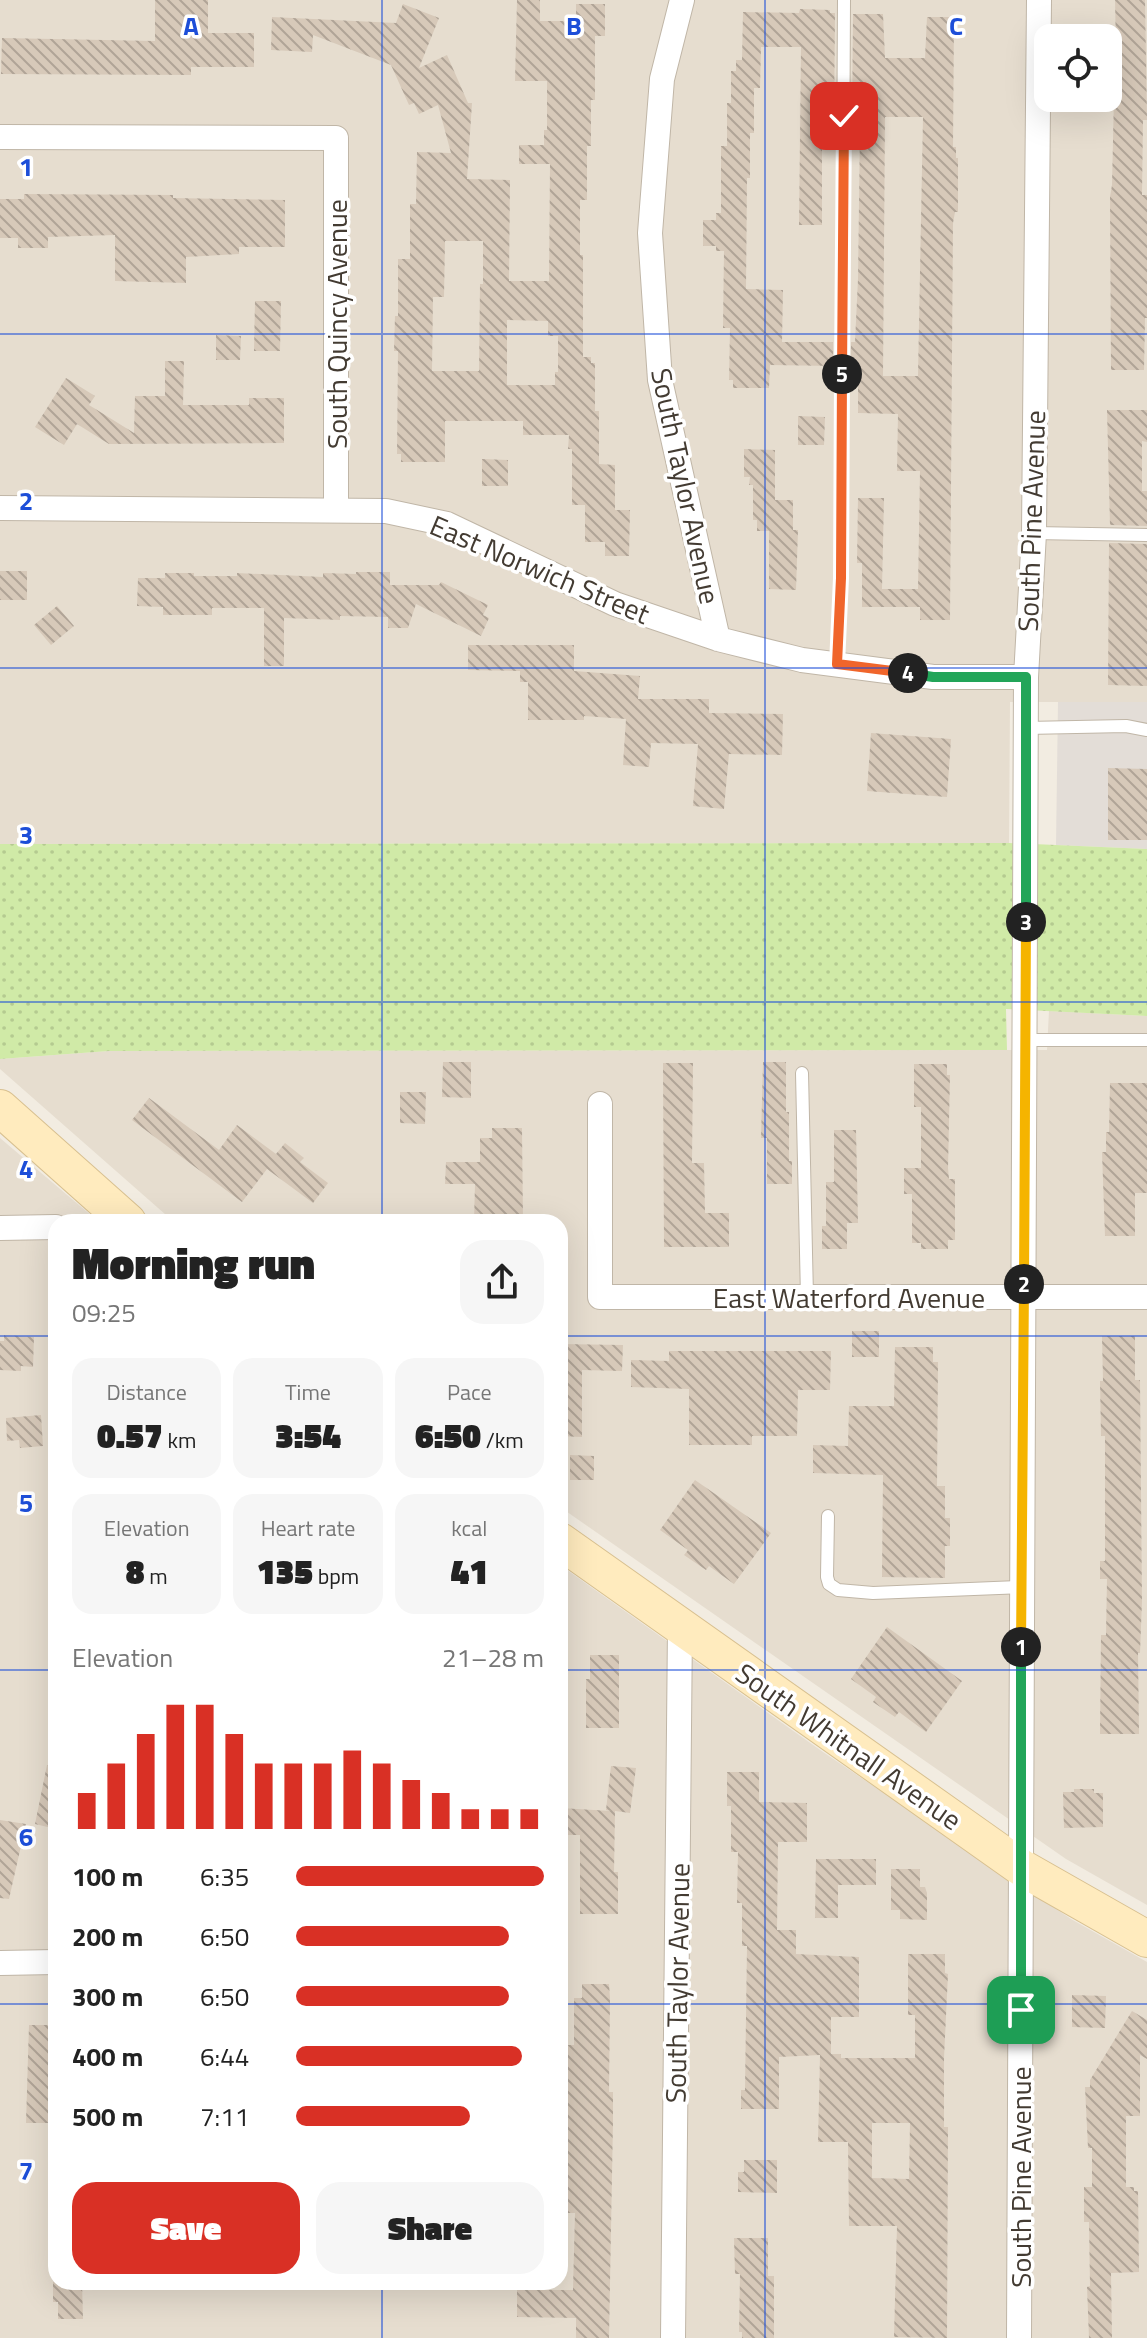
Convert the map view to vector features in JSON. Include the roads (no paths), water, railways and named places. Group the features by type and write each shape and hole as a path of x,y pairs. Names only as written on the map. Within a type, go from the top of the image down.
{"street":[{"name":"South Taylor Avenue","path":"682,0 662,79 650,233 660,380 718,639"},
{"name":"South Pine Avenue","path":"1019,2338 1026,677 1034,533 1039,0"},
{"name":"South Quincy Avenue","path":"0,137 336,138 336,510"},
{"name":"East Norwich Street","path":"0,508 386,511 447,524 615,604 718,639 802,660 933,677 1026,677"},
{"name":"East Waterford Avenue","path":"600,1104 600,1297 1147,1297"},
{"path":"0,1108 119,1214"},
{"path":"0,1228 48,1227"},
{"name":"South Whitnall Avenue","path":"568,1547 1022,1868 1147,1939"},
{"name":"South Taylor Avenue","path":"673,2338 680,1627"},
{"path":"0,1963 48,1962"}],"lane":[{"path":"837,664 841,563 844,0"},
{"path":"1034,533 1147,535"},
{"path":"1026,728 1126,726 1147,730"},
{"path":"1025,1040 1147,1040"},
{"path":"802,1073 807,1297"},
{"path":"828,1516 827,1577 829,1584 838,1590 892,1593 1021,1587"}]}
